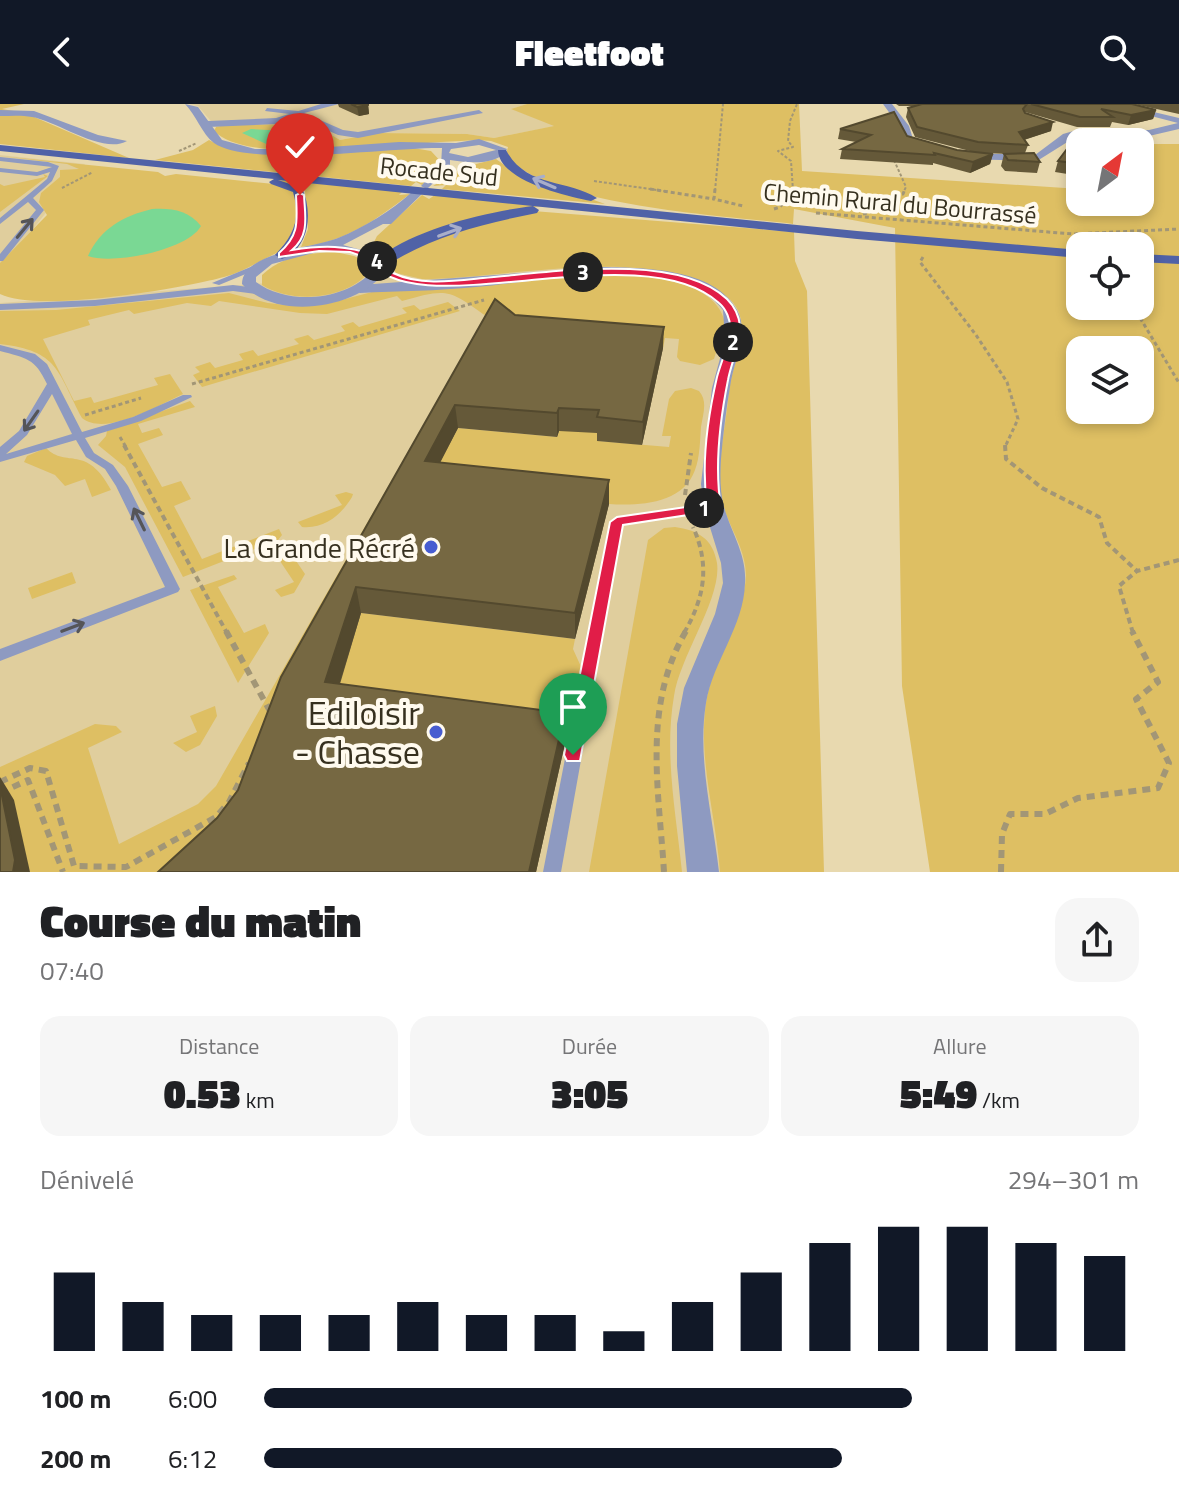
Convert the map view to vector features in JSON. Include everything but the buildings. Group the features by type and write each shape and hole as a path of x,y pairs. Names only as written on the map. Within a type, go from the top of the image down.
{"main road":[{"name":"Rocade Sud","path":"0,147 785,228 1066,253"},
{"path":"502,152 505,162 520,173 579,196 785,228"},
{"path":"177,166 272,181 298,190 302,229 297,242 282,255"},
{"path":"380,267 395,253 515,212 642,213"},
{"path":"1154,259 1179,260"}],"street":[{"path":"189,104 208,124 212,137 220,143 254,150 289,152 488,143 500,147 502,152 458,166 430,183 446,165 445,154 453,145"},
{"path":"208,124 267,123 335,104"},
{"path":"887,104 904,126 909,141 941,154"},
{"path":"1109,104 1179,124"},
{"path":"0,113 34,114 96,138 122,141"},
{"path":"298,114 341,133 358,135 479,113"},
{"path":"1154,132 1179,124"},
{"path":"954,155 1037,158 1066,136"},
{"path":"392,145 468,160 487,158"},
{"path":"364,253 372,236 416,194"},
{"path":"396,212 349,238 282,255 256,268 249,276 249,284 256,291 279,299 312,300 360,289 635,271 684,281 723,301 733,315 735,330 722,380 711,485 714,507 734,560 734,587 724,620 703,665 693,704 690,766 700,823 703,872"},
{"path":"319,248 364,253 400,279 437,285"},
{"path":"360,289 377,276 380,267"}],"lane":[{"path":"267,110 298,114"},
{"path":"0,159 48,164 55,168"},
{"path":"0,170 37,174 55,168"},
{"path":"0,222 50,180 55,168"},
{"path":"0,259 40,210 29,198"},
{"path":"0,214 16,210"},
{"path":"186,291 236,278 256,268"},
{"path":"0,307 95,303 233,288 256,291"},
{"path":"0,301 11,307"},
{"path":"0,348 23,353 39,361 90,455 109,467 122,486 173,589 0,655"},
{"path":"0,456 23,433 42,406 53,383"},
{"path":"0,456 114,426 187,397"},
{"path":"552,872 617,522 714,507"}],"path":[{"path":"714,199 723,104"},
{"name":"Chemin Rural du Bourrassé","path":"782,210 774,209 780,207 795,189 791,161 778,151 793,147 788,141 790,121 797,104"},
{"path":"172,153 200,140"},
{"path":"859,215 885,208 891,203 890,197 903,194 906,187 892,154"},
{"path":"40,210 55,205 56,194 70,182 98,170"},
{"name":"Chemin Rural du Bourrassé","path":"592,181 747,206"},
{"name":"Chemin Rural du Bourrassé","path":"805,212 1066,233"},
{"name":"Chemin Rural du Bourrassé","path":"1115,232 1179,229"},
{"path":"927,255 920,262 976,335 1007,382 1018,419 1005,443 1006,459 1042,488 1099,517 1107,543 1137,571"},
{"path":"188,385 487,299"},
{"path":"1141,320 1179,383"},
{"path":"146,397 103,409 272,715"},
{"path":"1001,872 1002,834 1010,814 1045,814 1078,798 1158,788 1169,763 1136,699 1158,682 1140,651 1123,611 1119,586 1137,571 1179,560"},
{"path":"266,728 280,702"},
{"path":"0,782 30,768 46,771 74,866 126,867 216,817 229,802 254,753"},
{"path":"0,793 28,780 63,872"}],"shaded area":[{"path":"0,104 24,104 2,109 25,113 129,158 0,144"},
{"path":"190,104 527,104 512,109 556,126 494,138 467,134 378,133 340,140 315,125 216,127 198,106"},
{"path":"527,104 799,104 802,171 1066,188 1066,216 1154,216 1154,144 1179,144 1179,872 930,872 902,686 895,228 794,209 793,224 639,206 596,197 557,186 526,172 506,154 508,147 491,141 345,149 265,149 235,143 214,131 216,127 229,124 315,125 340,140 378,133 467,134 494,138 554,126 511,109"},
{"path":"251,129 285,131 315,142 273,147 242,133"},
{"path":"209,140 251,152 413,148 431,151 443,164 422,185 416,182 411,186 155,160 193,150"},
{"path":"0,155 85,164 0,270"},
{"path":"0,156 158,172 165,176 176,174 274,184 291,190 296,196 299,214 286,249 224,277 110,297 45,301 19,299 0,294 0,263 47,215 39,202 41,193 60,177 60,170 79,169 67,164"},
{"path":"496,159 513,171 605,204 433,186 464,167"},
{"path":"43,174 48,176 0,212 0,184 4,186 45,177"},
{"path":"276,180 410,194 346,235 301,247 308,229 305,191"},
{"path":"422,195 429,199 435,195 545,206 515,209 383,255 377,251 374,242 377,236"},
{"path":"152,209 179,211 191,216 201,226 181,242 149,253 114,258 88,256 99,238 114,225"},
{"path":"533,211 794,232 795,261 807,291 824,872 720,872 706,767 704,724 709,687 740,605 746,576 743,555 723,505 720,482 729,392 741,341 740,317 735,306 726,296 696,280 660,271 579,267 422,279 396,273 391,266 398,255 472,225"},
{"path":"335,252 367,262 370,271 348,288 319,296 288,295 262,285 262,275 278,264 305,255"},
{"path":"619,257 764,294 751,872 0,872 0,303"},
{"path":"589,274 667,280 704,294 717,306 725,322 714,359 700,365 680,361 677,357 679,339 665,338 663,348 501,323 198,872 30,872 0,806 0,767 95,724 116,726 122,732 88,748 119,844 198,804 216,786 486,316 464,300 439,293 402,301 397,296 327,314 219,301 211,306 187,303 134,314 129,310 88,320 90,325 43,339 74,401 91,397 94,403 158,385 154,378 170,374 183,394 132,417 105,424 82,418 61,376 45,358 19,347 0,344 0,311 56,310 229,293 294,306 330,303 372,292"},
{"path":"448,302 460,311 202,387 193,375 200,372 195,367 210,362 215,368 243,360 239,354 253,350 258,356 299,344 294,339 308,335 314,340 345,331 341,326 353,322 359,327 407,313 402,308 414,305 420,310"},
{"path":"691,388 699,391 704,403 698,460 689,481 670,496 646,503 609,504 428,485 458,428 557,437 559,431 600,430 598,441 669,447 671,436 662,436 669,399 675,391"},
{"path":"190,401 195,407 138,424 142,433 159,428 163,435 138,444 162,487 181,481 191,499 174,506 202,559 279,529 282,535 278,540 183,577 125,467 98,445 107,431"},
{"path":"46,448 54,454 77,459 93,467 111,490 92,497 85,479 65,486 55,475 24,462 27,456"},
{"path":"353,494 352,497 332,520 310,527 302,527 298,522 342,505 335,495"},
{"path":"675,527 703,537 712,548 717,563 713,593 678,680 671,718 672,784 682,872 589,872 648,540 664,528"},
{"path":"290,552 305,574 294,593 281,597 275,590 294,582 276,555"},
{"path":"72,572 76,583 32,599 28,588"},
{"path":"234,575 237,579 218,587 244,633 265,624 269,633 238,683 190,590"},
{"path":"361,613 575,639 573,649 583,671 567,739 332,708"},
{"path":"215,706 217,716 200,745 186,752 173,743 197,732 190,716"}],"place":[{"name":"La Grande Récré","path":"431,547"},
{"name":"Ediloisir - Chasse","path":"436,732"}],"route":[{"path":"300,195 302,229 297,242 282,255 319,248 351,249 374,257 380,270 392,277 437,285 635,271 684,281 705,290 723,301 733,315 735,330 722,380 713,449 711,485 714,507 617,522 573,755"}]}
